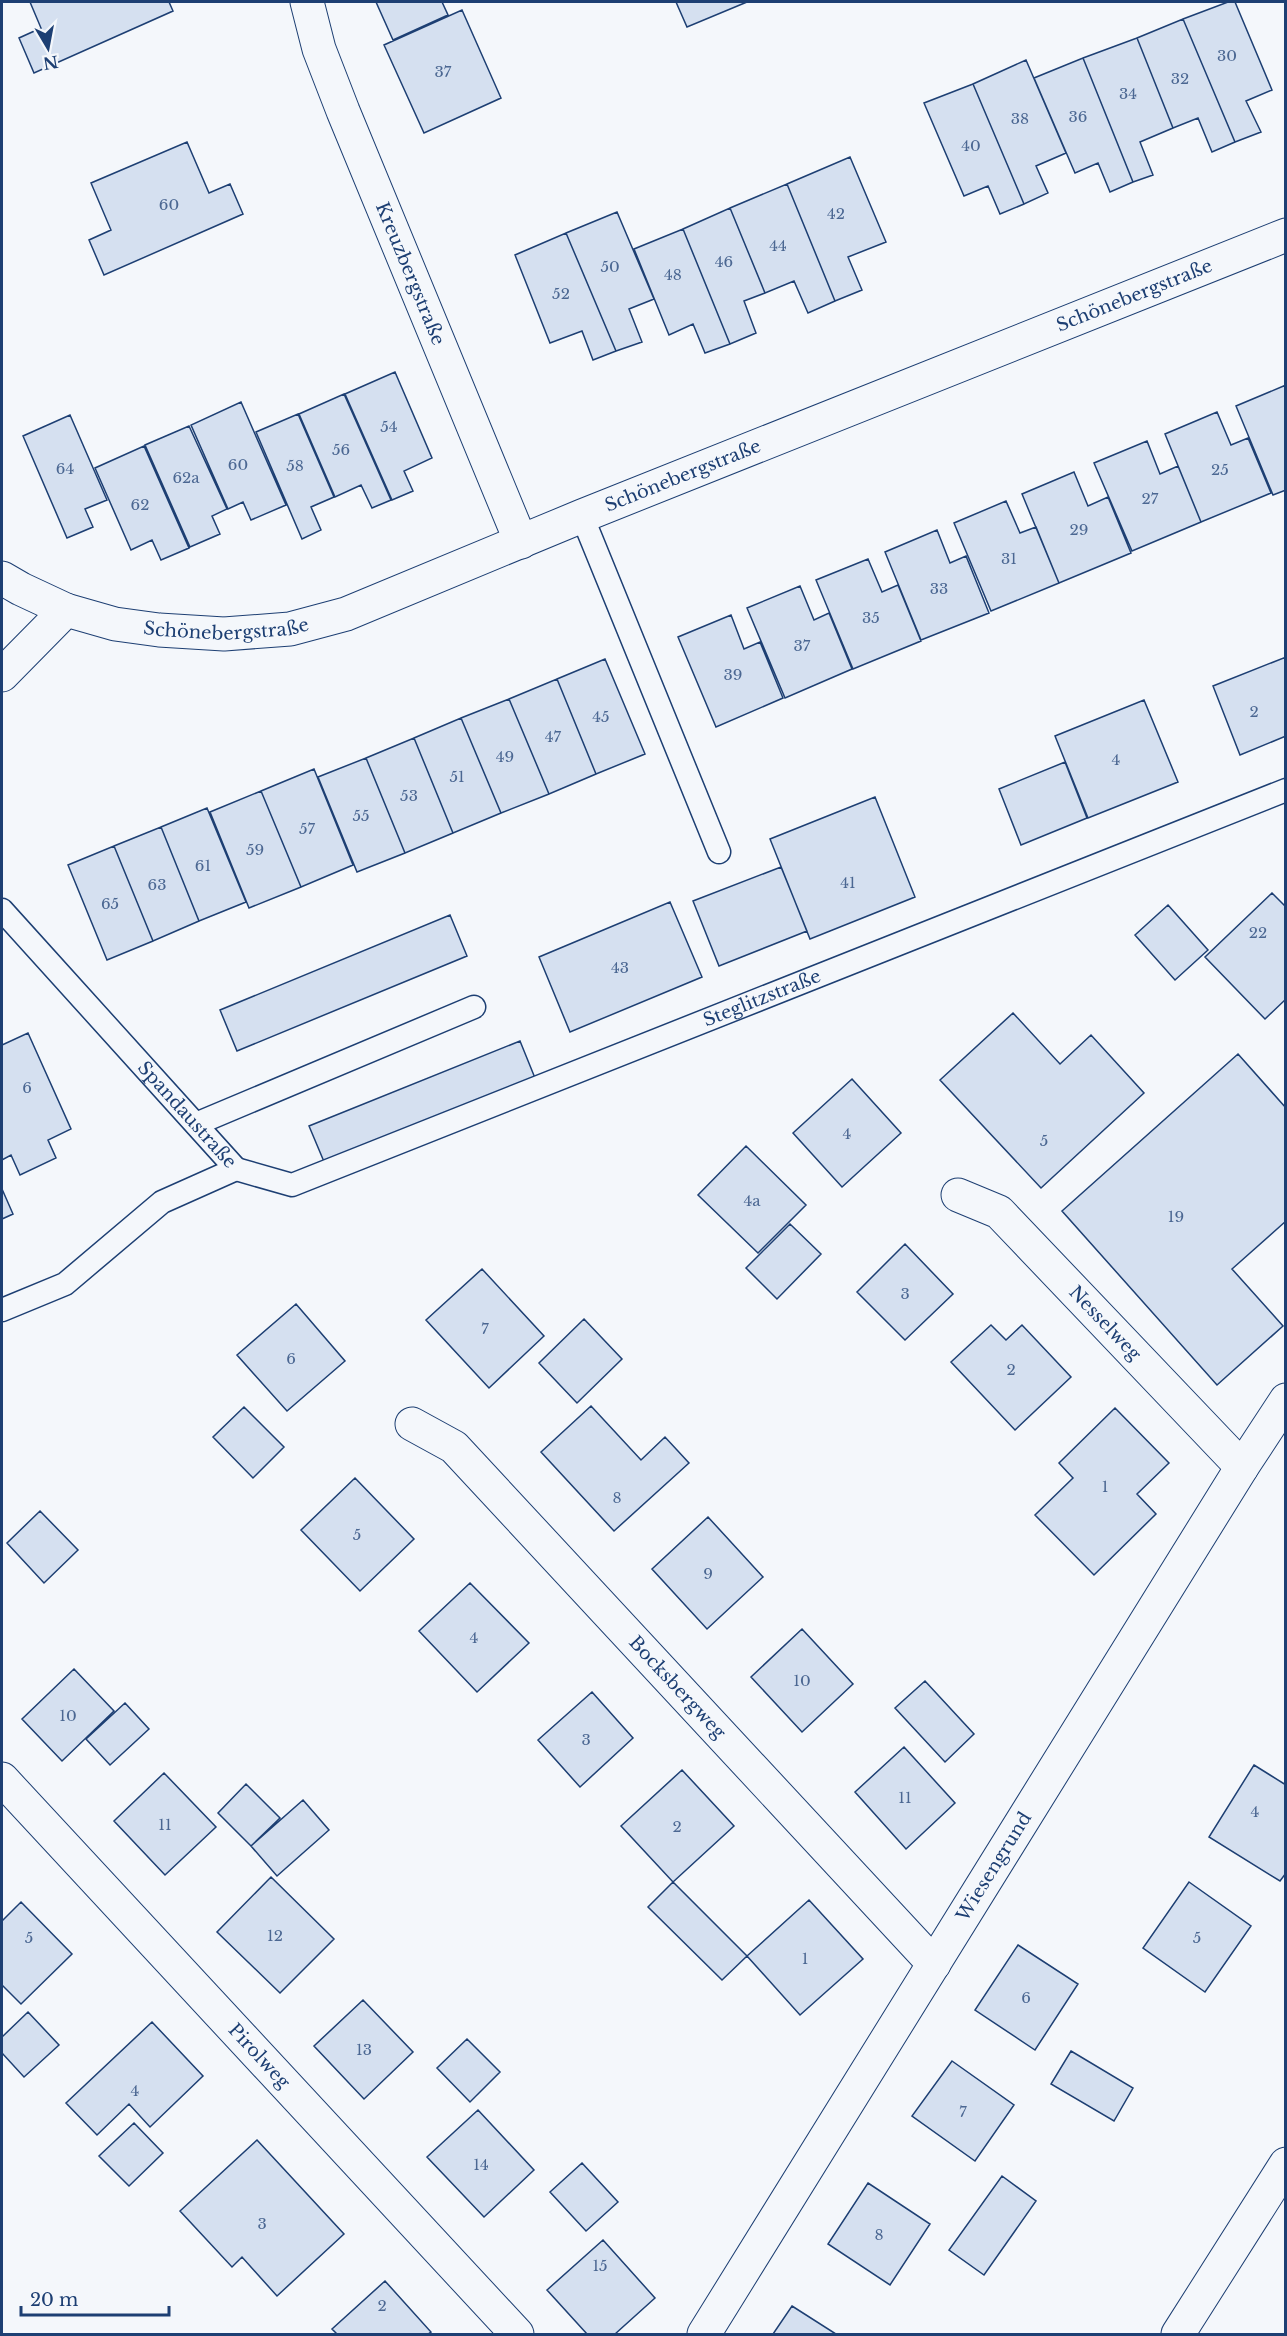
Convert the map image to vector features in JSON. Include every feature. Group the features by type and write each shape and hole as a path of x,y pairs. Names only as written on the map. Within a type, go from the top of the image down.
{"street":[{"name":"Kreuzbergstraße","path":"307,2 319,49 343,111 520,542"},
{"name":"Schönebergstraße","path":"2,578 66,610 115,624 159,630 224,634 290,629 346,614 582,516 1286,235"},
{"path":"2,675 66,610"},
{"name":"Nesselweg","path":"958,1195 999,1212 1242,1467"},
{"name":"Wiesengrund","path":"704,2334 1242,1467 1286,1400"},
{"name":"Bocksbergweg","path":"412,1424 453,1447 934,1964"},
{"name":"Pirolweg","path":"2,1779 517,2334"},
{"path":"1178,2334 1286,2164"}],"lane":[{"path":"582,516 719,852"},
{"name":"Steglitzstraße","path":"236,1169 292,1185 1286,790"},
{"name":"Spandaustraße","path":"2,910 236,1169 162,1202 65,1284 2,1310"},
{"path":"196,1124 474,1007"}],"building":[{"path":"30,2 169,2 173,11 34,73 19,38 41,28"},
{"path":"376,2 442,2 448,15 393,40"},
{"path":"676,2 747,2 687,27"},
{"path":"1228,2 1235,2 1272,90 1246,101 1261,132 1235,142 1183,19"},
{"path":"462,10 501,98 424,133 384,45"},
{"path":"1183,19 1235,142 1212,152 1198,118 1173,128 1137,38"},
{"path":"1137,38 1173,128 1140,142 1153,175 1133,182 1083,58"},
{"path":"1083,58 1133,182 1110,192 1098,163 1075,173 1034,78"},
{"path":"1026,60 1066,153 1036,166 1048,193 1024,204 973,84"},
{"path":"973,84 1024,204 1000,214 988,186 964,196 924,103"},
{"path":"187,142 209,193 230,184 243,214 104,275 89,240 111,230 91,183"},
{"path":"850,157 886,242 848,257 862,290 835,301 787,184"},
{"path":"787,184 835,301 808,313 794,281 765,293 730,208"},
{"path":"730,208 765,293 744,301 756,333 730,344 683,229"},
{"path":"617,212 654,299 629,309 642,342 616,351 566,233"},
{"path":"683,229 730,344 705,353 693,324 669,335 634,249"},
{"path":"566,233 616,351 593,360 582,331 550,343 515,255"},
{"path":"395,372 432,458 404,471 413,491 392,500 345,394"},
{"path":"1286,385 1286,490 1273,495 1236,406"},
{"path":"344,394 391,500 372,508 361,485 335,497 299,414"},
{"path":"241,402 286,505 251,520 243,502 228,509 191,425"},
{"path":"1217,412 1231,445 1248,438 1271,493 1201,522 1165,434"},
{"path":"298,414 334,497 311,507 321,530 302,539 256,432"},
{"path":"70,415 107,500 85,509 93,527 67,538 23,436"},
{"path":"189,426 227,509 212,516 220,534 190,547 145,445"},
{"path":"1147,441 1160,474 1178,466 1201,522 1132,551 1094,463"},
{"path":"144,446 189,548 161,560 152,540 131,550 95,468"},
{"path":"1074,472 1088,506 1108,497 1131,553 1059,583 1022,494"},
{"path":"1006,501 1020,533 1036,527 1059,583 991,611 954,523"},
{"path":"937,530 950,563 966,556 989,613 921,640 885,552"},
{"path":"868,559 882,592 898,585 921,641 853,669 816,580"},
{"path":"800,586 814,620 829,613 852,669 785,698 747,608"},
{"path":"731,615 744,649 760,642 783,698 716,727 678,637"},
{"path":"1286,657 1286,736 1240,755 1213,686"},
{"path":"605,659 645,754 596,774 557,679"},
{"path":"557,679 596,774 549,794 509,699"},
{"path":"509,699 549,794 501,813 461,718"},
{"path":"1144,700 1178,782 1088,818 1055,736"},
{"path":"461,718 501,813 453,833 414,738"},
{"path":"414,738 453,833 405,853 366,758"},
{"path":"366,758 405,853 357,872 318,777"},
{"path":"1065,762 1087,818 1021,845 999,789"},
{"path":"314,769 353,865 301,887 261,791"},
{"path":"261,791 301,887 249,908 210,812"},
{"path":"875,797 915,897 810,939 770,839"},
{"path":"207,808 246,902 199,921 161,827"},
{"path":"161,827 199,921 153,941 114,846"},
{"path":"114,846 153,941 107,960 68,865"},
{"path":"781,867 807,931 719,966 693,901"},
{"path":"1272,893 1286,907 1286,999 1265,1019 1205,957"},
{"path":"670,902 702,977 570,1032 539,957"},
{"path":"1168,905 1208,950 1175,980 1135,935"},
{"path":"450,915 467,956 237,1051 220,1010"},
{"path":"1013,1013 1060,1064 1091,1035 1144,1093 1041,1188 940,1080"},
{"path":"28,1033 71,1129 48,1140 56,1158 20,1175 11,1155 2,1160 2,1045"},
{"path":"520,1041 535,1078 325,1164 309,1126"},
{"path":"1238,1054 1286,1108 1286,1221 1232,1269 1283,1326 1217,1385 1062,1211"},
{"path":"852,1079 901,1133 842,1187 793,1133"},
{"path":"746,1146 806,1205 758,1253 698,1195"},
{"path":"2,1189 13,1214 2,1219"},
{"path":"790,1224 821,1254 777,1299 746,1268"},
{"path":"905,1244 953,1294 905,1340 857,1292"},
{"path":"482,1269 544,1336 489,1388 426,1320"},
{"path":"296,1304 345,1361 287,1411 237,1355"},
{"path":"584,1319 622,1359 577,1403 539,1363"},
{"path":"991,1325 1006,1340 1022,1325 1071,1377 1015,1430 951,1362"},
{"path":"591,1406 641,1460 665,1437 689,1463 614,1531 541,1452"},
{"path":"244,1407 284,1447 253,1478 213,1437"},
{"path":"1115,1408 1169,1463 1137,1494 1156,1514 1094,1575 1035,1515 1073,1478 1059,1463"},
{"path":"355,1478 414,1539 360,1591 301,1530"},
{"path":"40,1511 78,1550 44,1583 7,1543"},
{"path":"708,1517 763,1577 707,1629 652,1569"},
{"path":"470,1583 529,1643 477,1692 419,1631"},
{"path":"802,1629 853,1684 802,1732 751,1677"},
{"path":"74,1669 114,1711 62,1761 22,1719"},
{"path":"925,1681 974,1734 945,1762 895,1708"},
{"path":"592,1692 633,1738 580,1787 538,1740"},
{"path":"125,1703 149,1729 110,1765 86,1739"},
{"path":"904,1747 955,1803 906,1849 855,1792"},
{"path":"1254,1765 1286,1785 1286,1873 1280,1881 1209,1837"},
{"path":"682,1770 734,1826 673,1882 621,1826"},
{"path":"164,1773 216,1827 165,1875 114,1821"},
{"path":"246,1784 280,1818 251,1846 218,1813"},
{"path":"303,1800 329,1830 277,1876 251,1846"},
{"path":"271,1877 334,1939 280,1993 217,1932"},
{"path":"673,1882 747,1956 722,1980 648,1907"},
{"path":"1189,1882 1251,1926 1205,1992 1143,1948"},
{"path":"809,1900 863,1959 800,2015 747,1956"},
{"path":"21,1902 72,1954 21,2004 2,1985 2,1921"},
{"path":"1018,1945 1078,1984 1035,2050 975,2010"},
{"path":"363,2000 413,2052 364,2099 314,2046"},
{"path":"28,2012 59,2045 24,2077 2,2053 2,2037"},
{"path":"152,2022 203,2076 150,2127 129,2104 97,2135 66,2103"},
{"path":"467,2039 500,2072 470,2102 437,2068"},
{"path":"1071,2051 1133,2088 1114,2121 1051,2084"},
{"path":"952,2061 1014,2105 975,2161 912,2116"},
{"path":"478,2110 534,2170 484,2217 427,2157"},
{"path":"134,2123 163,2153 129,2186 99,2156"},
{"path":"257,2140 344,2234 277,2296 242,2257 232,2267 180,2211"},
{"path":"582,2163 618,2202 586,2231 550,2192"},
{"path":"1002,2176 1036,2201 984,2275 949,2250"},
{"path":"868,2183 930,2224 890,2285 828,2244"},
{"path":"603,2240 655,2298 615,2334 587,2334 547,2290"},
{"path":"385,2281 431,2332 428,2334 337,2334 332,2329"},
{"path":"792,2306 836,2334 773,2334"}]}
